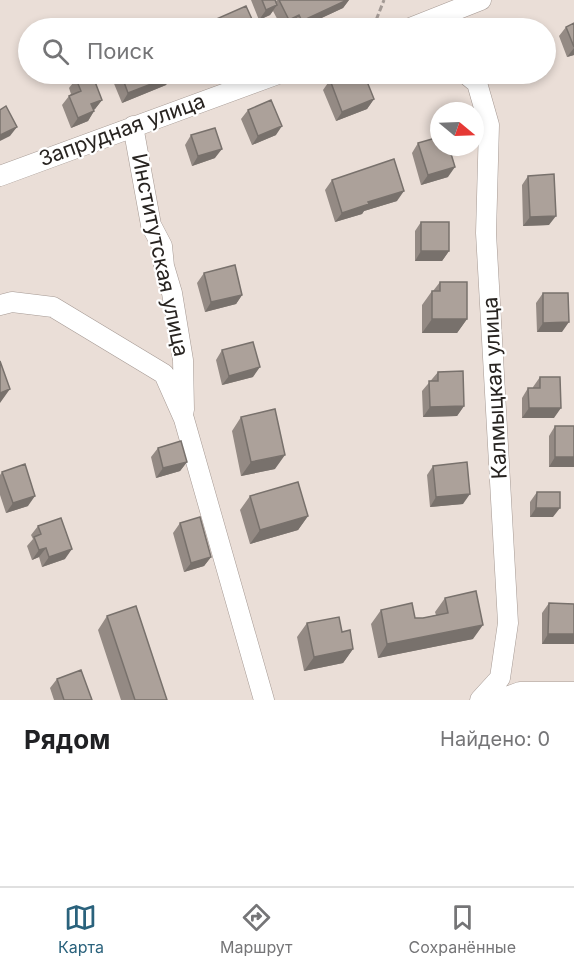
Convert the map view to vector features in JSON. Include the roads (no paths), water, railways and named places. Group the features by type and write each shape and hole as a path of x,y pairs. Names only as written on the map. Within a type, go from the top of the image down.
{"street":[{"path":"435,18 481,0"},
{"name":"Запрудная улица","path":"0,176 250,84"},
{"name":"Калмыцкая улица","path":"477,84 489,125 487,245 508,623 500,678 480,700"},
{"name":"Институтская улица","path":"133,126 151,225 162,246 164,266 172,293 183,360 184,419"},
{"path":"0,305 12,302 53,306 164,374 184,419 264,700"},
{"path":"498,700 520,692 574,692"}]}
